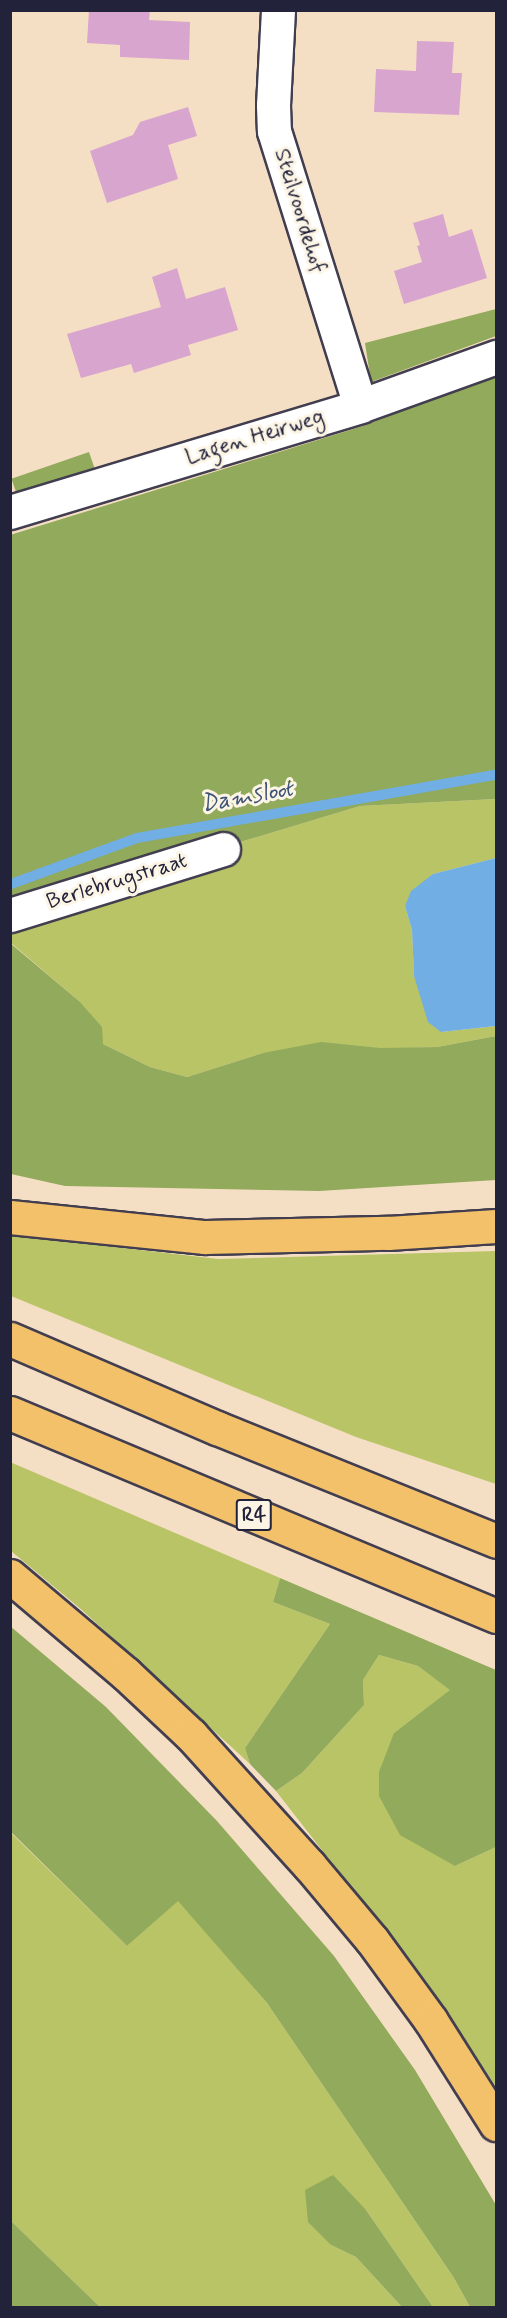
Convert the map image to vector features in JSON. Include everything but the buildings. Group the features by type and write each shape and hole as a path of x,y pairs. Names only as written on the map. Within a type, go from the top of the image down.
{"highway":[{"path":"10,1217 205,1238 388,1233 496,1226"},
{"path":"10,1339 217,1428 496,1541"},
{"name":"R4","path":"10,1413 496,1616"},
{"path":"10,1576 126,1674 191,1736 309,1865 372,1940 431,2021 496,2124"}],"street":[{"name":"Steilvoordehof","path":"278,10 273,105 274,131 360,406"},
{"name":"Lagen Heirweg","path":"10,512 360,406 496,357"},
{"name":"Berlebrugstraat","path":"10,915 223,849"}],"green space":[{"path":"496,309 496,336 371,382 365,343"},
{"path":"496,375 496,799 360,806 11,911 10,535 363,426"},
{"path":"89,452 97,475 19,501 11,479"},
{"path":"496,799 496,858 433,874 405,906 412,930 414,976 441,1032 496,1026 496,1036 437,1047 263,1053 187,1077 150,1067 103,1044 79,1001 11,943 11,911 360,806"},
{"path":"10,943 79,1001 102,1027 103,1044 150,1067 187,1077 263,1053 321,1042 380,1048 437,1047 496,1036 496,1180 319,1191 65,1186 11,1174"},
{"path":"11,1235 218,1259 496,1251 496,1484 356,1437 11,1296"},
{"path":"10,1462 280,1578 273,1602 330,1624 245,1748 250,1764 82,1610 11,1551"},
{"path":"280,1578 496,1670 496,1847 455,1866 400,1835 379,1796 379,1772 394,1733 450,1690 418,1666 379,1655 363,1680 364,1705 302,1773 276,1791 250,1764 245,1748 330,1624 273,1602"},
{"path":"10,1626 106,1707 217,1821 334,1956 415,2070 496,2205 496,2307 470,2307 454,2278 267,2003 178,1901 127,1946 11,1832"},
{"path":"379,1655 418,1666 451,1690 394,1733 455,1866 496,1847 496,2087 437,1998 276,1791 302,1773 364,1705 363,1680"},
{"path":"10,1832 127,1946 178,1900 267,2003 454,2278 470,2307 433,2307 366,2210 331,2245 356,2257 402,2307 100,2307 11,2221"},
{"path":"333,2175 366,2210 433,2307 402,2307 356,2257 331,2245 308,2222 305,2190"},
{"path":"11,2221 100,2307 11,2307"}],"water":[{"path":"496,858 496,1026 441,1032 428,1022 414,976 412,930 405,906 411,891 433,874"}],"waterway":[{"name":"Damsloot","path":"11,884 137,838 496,775"}]}
